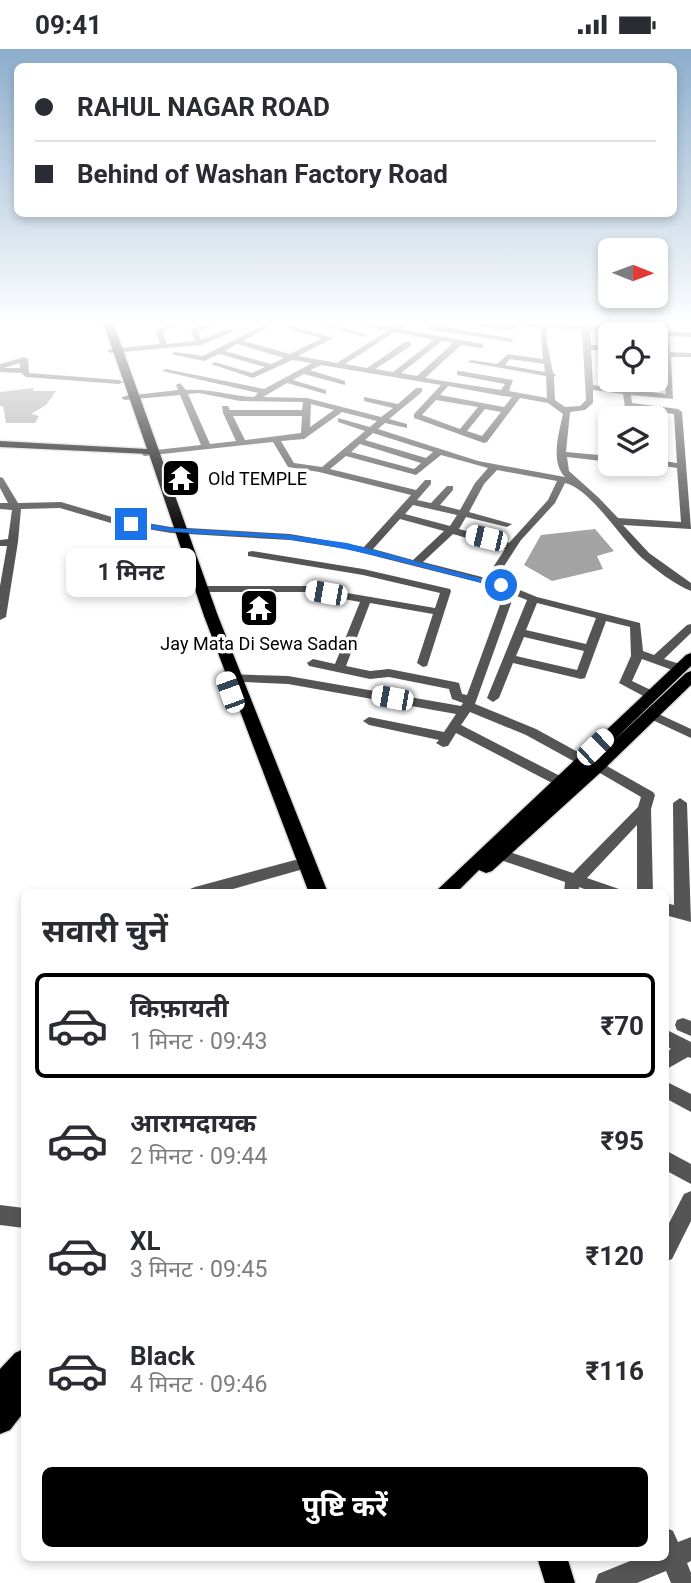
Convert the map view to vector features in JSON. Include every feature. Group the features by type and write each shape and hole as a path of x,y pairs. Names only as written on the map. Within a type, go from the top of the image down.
{"main road":[{"path":"126,394 129,398"},
{"path":"128,394 231,678 317,889"},
{"path":"0,442 147,451"},
{"path":"177,530 202,589 304,889"},
{"path":"448,889 590,763 651,695 687,668"},
{"path":"613,740 650,714 687,668"},
{"path":"462,889 492,852 559,781 590,763"},
{"path":"0,1390 21,1366"},
{"path":"0,1420 21,1396"},
{"path":"553,1561 560,1583"}],"street":[{"path":"129,398 168,394"},
{"path":"183,394 206,446"},
{"path":"212,394 254,399 308,400 404,426"},
{"path":"254,399 261,394"},
{"path":"308,400 320,394"},
{"path":"322,470 415,394"},
{"path":"438,394 417,417 483,406 506,410"},
{"path":"503,394 551,401 565,410 589,404 588,394"},
{"path":"551,394 551,401"},
{"path":"614,521 688,526 678,412 628,405 627,394"},
{"path":"635,394 670,397 669,394"},
{"path":"219,395 241,442"},
{"path":"435,397 451,413 462,432 486,440 517,396"},
{"path":"305,435 308,400"},
{"path":"365,401 397,410"},
{"path":"462,432 483,406"},
{"path":"281,451 340,409"},
{"path":"565,410 561,454 565,472 645,555 691,588"},
{"path":"227,413 306,413"},
{"path":"341,420 495,467 577,483"},
{"path":"147,451 305,435"},
{"path":"275,438 291,465 322,470 414,497 433,507 507,524"},
{"path":"357,440 429,462"},
{"path":"343,453 414,472 440,451"},
{"path":"561,454 598,458"},
{"path":"668,464 683,466"},
{"path":"416,563 452,530 480,483 495,467"},
{"path":"489,582 512,547 552,501 562,480"},
{"path":"366,551 428,482"},
{"path":"0,617 17,504 1,483"},
{"path":"433,507 450,488"},
{"path":"0,506 61,505 111,520 177,530 290,537 366,551 489,582 533,599 636,625 637,653 625,683 651,695"},
{"path":"398,515 512,547"},
{"path":"0,543 13,542"},
{"path":"252,554 363,572 446,591 423,663"},
{"path":"202,589 306,589 440,612"},
{"path":"448,736 468,706 511,589"},
{"path":"493,698 533,599"},
{"path":"339,668 366,600"},
{"path":"509,657 581,675 602,616"},
{"path":"659,658 691,627"},
{"path":"519,632 590,649"},
{"path":"637,653 687,668"},
{"path":"313,663 374,675 389,673 455,685 456,697 468,706"},
{"path":"231,678 288,680 468,706 531,731 647,793 644,809 645,889"},
{"path":"650,714 691,734"},
{"path":"369,721 448,736 559,781"},
{"path":"669,910 686,915 680,803"},
{"path":"574,886 644,809"},
{"path":"492,852 574,886 592,889"},
{"path":"210,889 295,866"},
{"path":"669,1039 689,1049"},
{"path":"669,1060 689,1049"},
{"path":"669,1091 691,1104"},
{"path":"669,1161 691,1175"},
{"path":"669,1244 691,1202"},
{"path":"0,1215 21,1218"},
{"path":"676,1548 683,1583"},
{"path":"607,1583 650,1561"}],"shaded area":[{"path":"0,394 54,394 46,405 31,414 39,416 35,423 6,423 3,406 0,406"},
{"path":"595,529 614,551 597,556 603,569 552,581 524,565 541,535"}],"place":[{"name":"Old TEMPLE","path":"181,478"},
{"name":"Jay Mata Di Sewa Sadan","path":"259,608"}],"route":[{"path":"131,524 172,530 290,537 347,546 501,585"}]}
